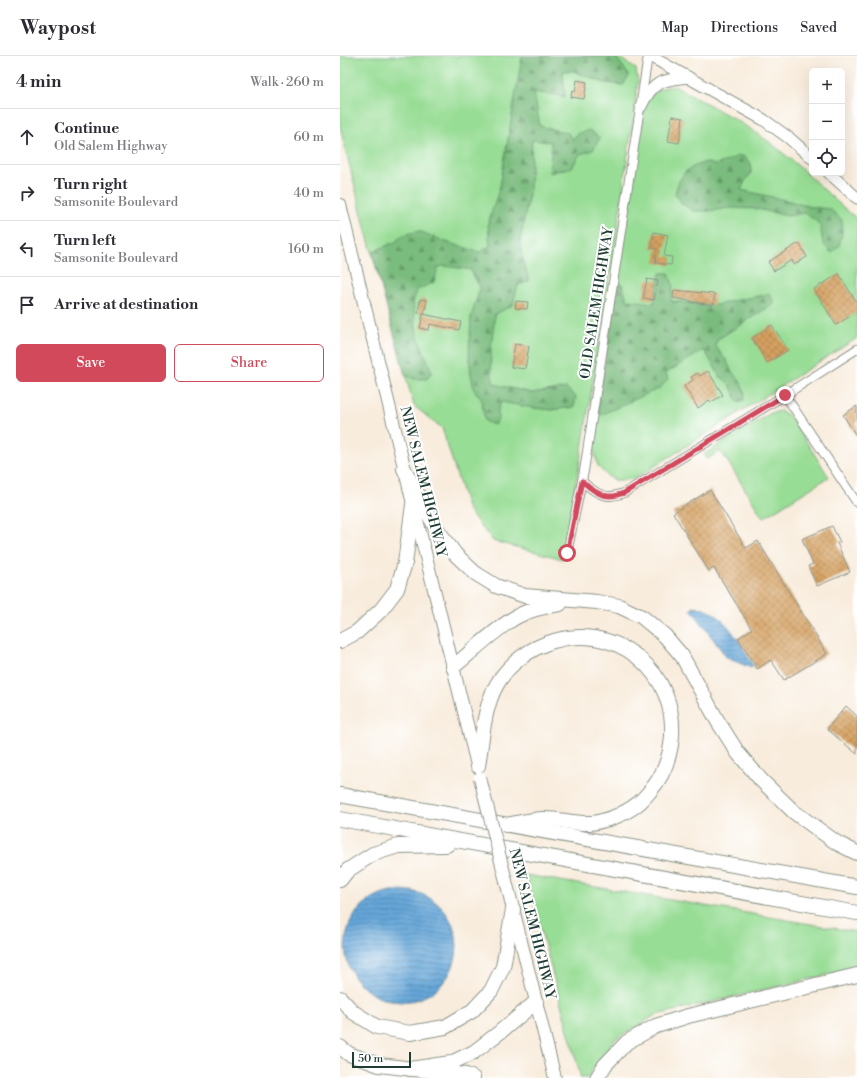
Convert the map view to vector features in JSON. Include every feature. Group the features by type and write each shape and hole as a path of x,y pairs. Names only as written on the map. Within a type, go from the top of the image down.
{"highway":[{"path":"404,469 436,528 455,554 475,573 496,586 525,596 596,602 619,606 642,617 666,636 682,656 725,734 738,753 761,780 794,812 837,843 857,853"},
{"path":"340,641 357,632 382,610 397,589 405,563 413,505"},
{"path":"453,667 496,631 517,617 542,607 574,601"},
{"path":"479,772 488,708 493,692 510,666 536,647 564,638 578,637 595,638 612,642 625,648 641,660 658,680 669,705 672,721 670,750 663,774 657,784 640,802 619,815 591,823 542,819 506,825"},
{"path":"340,795 857,887"},
{"path":"340,819 857,913"},
{"path":"340,880 348,870 373,854 398,846 481,845"},
{"path":"340,998 353,1012 377,1027 410,1034 445,1027 472,1011 491,991 503,967 513,909"},
{"path":"597,1078 605,1065 627,1042 656,1026 688,1016 857,975"},
{"path":"410,1069 451,1063 474,1052 536,1002"},
{"path":"340,1048 349,1054 379,1065 466,1075 473,1078"}],"main road":[{"path":"649,56 764,120 789,138 809,155"},
{"path":"641,106 650,89 658,84 667,80 688,77"},
{"path":"832,176 857,198"},
{"name":"NEW SALEM HIGHWAY","path":"340,205 555,1078"}],"street":[{"name":"OLD SALEM HIGHWAY","path":"567,553 582,481 649,56"},
{"path":"582,481 588,487 610,497 624,493 857,350"},
{"path":"785,395 857,503"}],"green space":[{"path":"340,56 617,56 636,69 638,82 618,225 563,559 493,541 468,510 442,428 414,406 366,231 340,127"},
{"path":"522,56 615,56 629,76 623,85 605,83 573,71 563,71 565,97 534,92 540,126 568,133 572,139 579,133 589,130 600,138 593,150 580,154 572,167 549,173 551,142 532,140 530,189 520,242 529,281 518,285 513,305 495,314 491,349 492,376 494,384 532,393 566,388 576,397 574,407 552,410 501,402 498,410 498,419 494,425 485,421 481,398 474,390 471,374 469,355 471,317 480,288 471,270 445,266 438,267 434,282 417,290 413,303 417,335 432,372 427,379 414,379 405,375 372,252 395,242 403,235 419,231 446,242 480,252 490,246 488,224 500,186"},
{"path":"676,86 765,139 797,165 857,219 857,338 636,478 615,480 606,475 598,466 592,444 644,114 650,97 656,91 663,88"},
{"path":"738,156 743,156 751,163 751,173 741,190 811,207 830,209 842,220 842,233 839,246 832,253 823,244 820,224 805,213 787,216 758,209 730,208 709,211 694,211 682,204 675,193 679,181 685,172 705,162 715,165"},
{"path":"660,273 669,273 673,285 671,301 718,305 769,294 775,303 718,339 715,345 727,361 731,371 740,381 745,393 744,400 738,402 730,385 719,376 704,350 666,373 668,379 660,388 596,417 618,283 622,284 627,300 654,303"},
{"path":"780,411 787,414 793,421 829,477 763,518 721,451 707,459 704,454 771,413"},
{"path":"526,875 857,932 857,968 656,1015 615,1039 593,1068 588,1078 581,1078"}],"water":[{"path":"694,607 709,611 722,620 745,651 753,666 751,668 727,658 691,609"},
{"path":"401,890 423,894 441,906 453,924 457,946 453,968 441,986 423,998 401,1002 379,998 361,986 349,968 345,946 349,924 361,906 379,894"}],"building":[{"path":"577,80 587,82 584,99 571,97 572,91 575,92"},
{"path":"672,116 683,118 679,143 668,141"},
{"path":"654,232 668,235 664,256 672,257 671,265 655,263 657,249 651,248"},
{"path":"799,243 807,257 794,265 792,260 774,271 768,262"},
{"path":"839,274 857,303 857,312 836,325 814,289"},
{"path":"647,279 658,281 654,300 643,298"},
{"path":"674,290 715,294 713,305 673,298"},
{"path":"420,299 427,300 424,314 418,313"},
{"path":"516,301 528,302 527,309 515,308"},
{"path":"423,314 461,322 459,330 430,324 429,330 420,328"},
{"path":"772,325 788,350 767,363 752,338"},
{"path":"515,344 529,346 525,369 511,367"},
{"path":"708,371 723,395 711,402 709,400 698,408 684,386 693,380 691,377 698,373 700,376"},
{"path":"857,406 857,437 843,415"},
{"path":"710,490 746,548 758,541 827,654 784,680 771,660 757,669 738,638 752,629 714,568 709,571 673,513"},
{"path":"832,526 840,542 837,543 850,572 817,586 808,566 813,564 802,539"},
{"path":"846,706 857,716 857,754 827,729"}],"route":[{"path":"567,553 582,481 588,487 610,497 624,493 785,395"}]}
